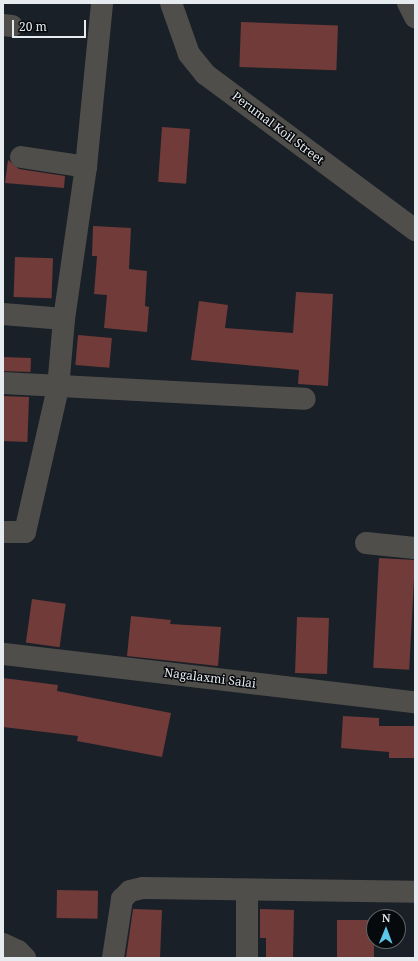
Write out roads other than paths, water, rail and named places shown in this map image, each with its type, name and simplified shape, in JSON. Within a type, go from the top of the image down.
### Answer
[{"type":"street","points":[[3,532],[25,532],[58,388],[64,319],[86,167],[102,3]]},
{"type":"street","name":"Perumal Koil Street","points":[[171,3],[188,54],[205,74],[415,230]]},
{"type":"street","points":[[408,3],[415,17]]},
{"type":"street","points":[[21,157],[86,167]]},
{"type":"street","points":[[3,314],[64,319]]},
{"type":"street","points":[[3,383],[58,388],[305,399]]},
{"type":"street","points":[[366,543],[415,548]]},
{"type":"street","name":"Nagalaxmi Salai","points":[[4,654],[415,702]]},
{"type":"street","points":[[113,958],[122,899],[130,891],[143,888],[415,892]]},
{"type":"street","points":[[247,890],[247,958]]},
{"type":"street","points":[[3,944],[18,951],[25,958]]}]
